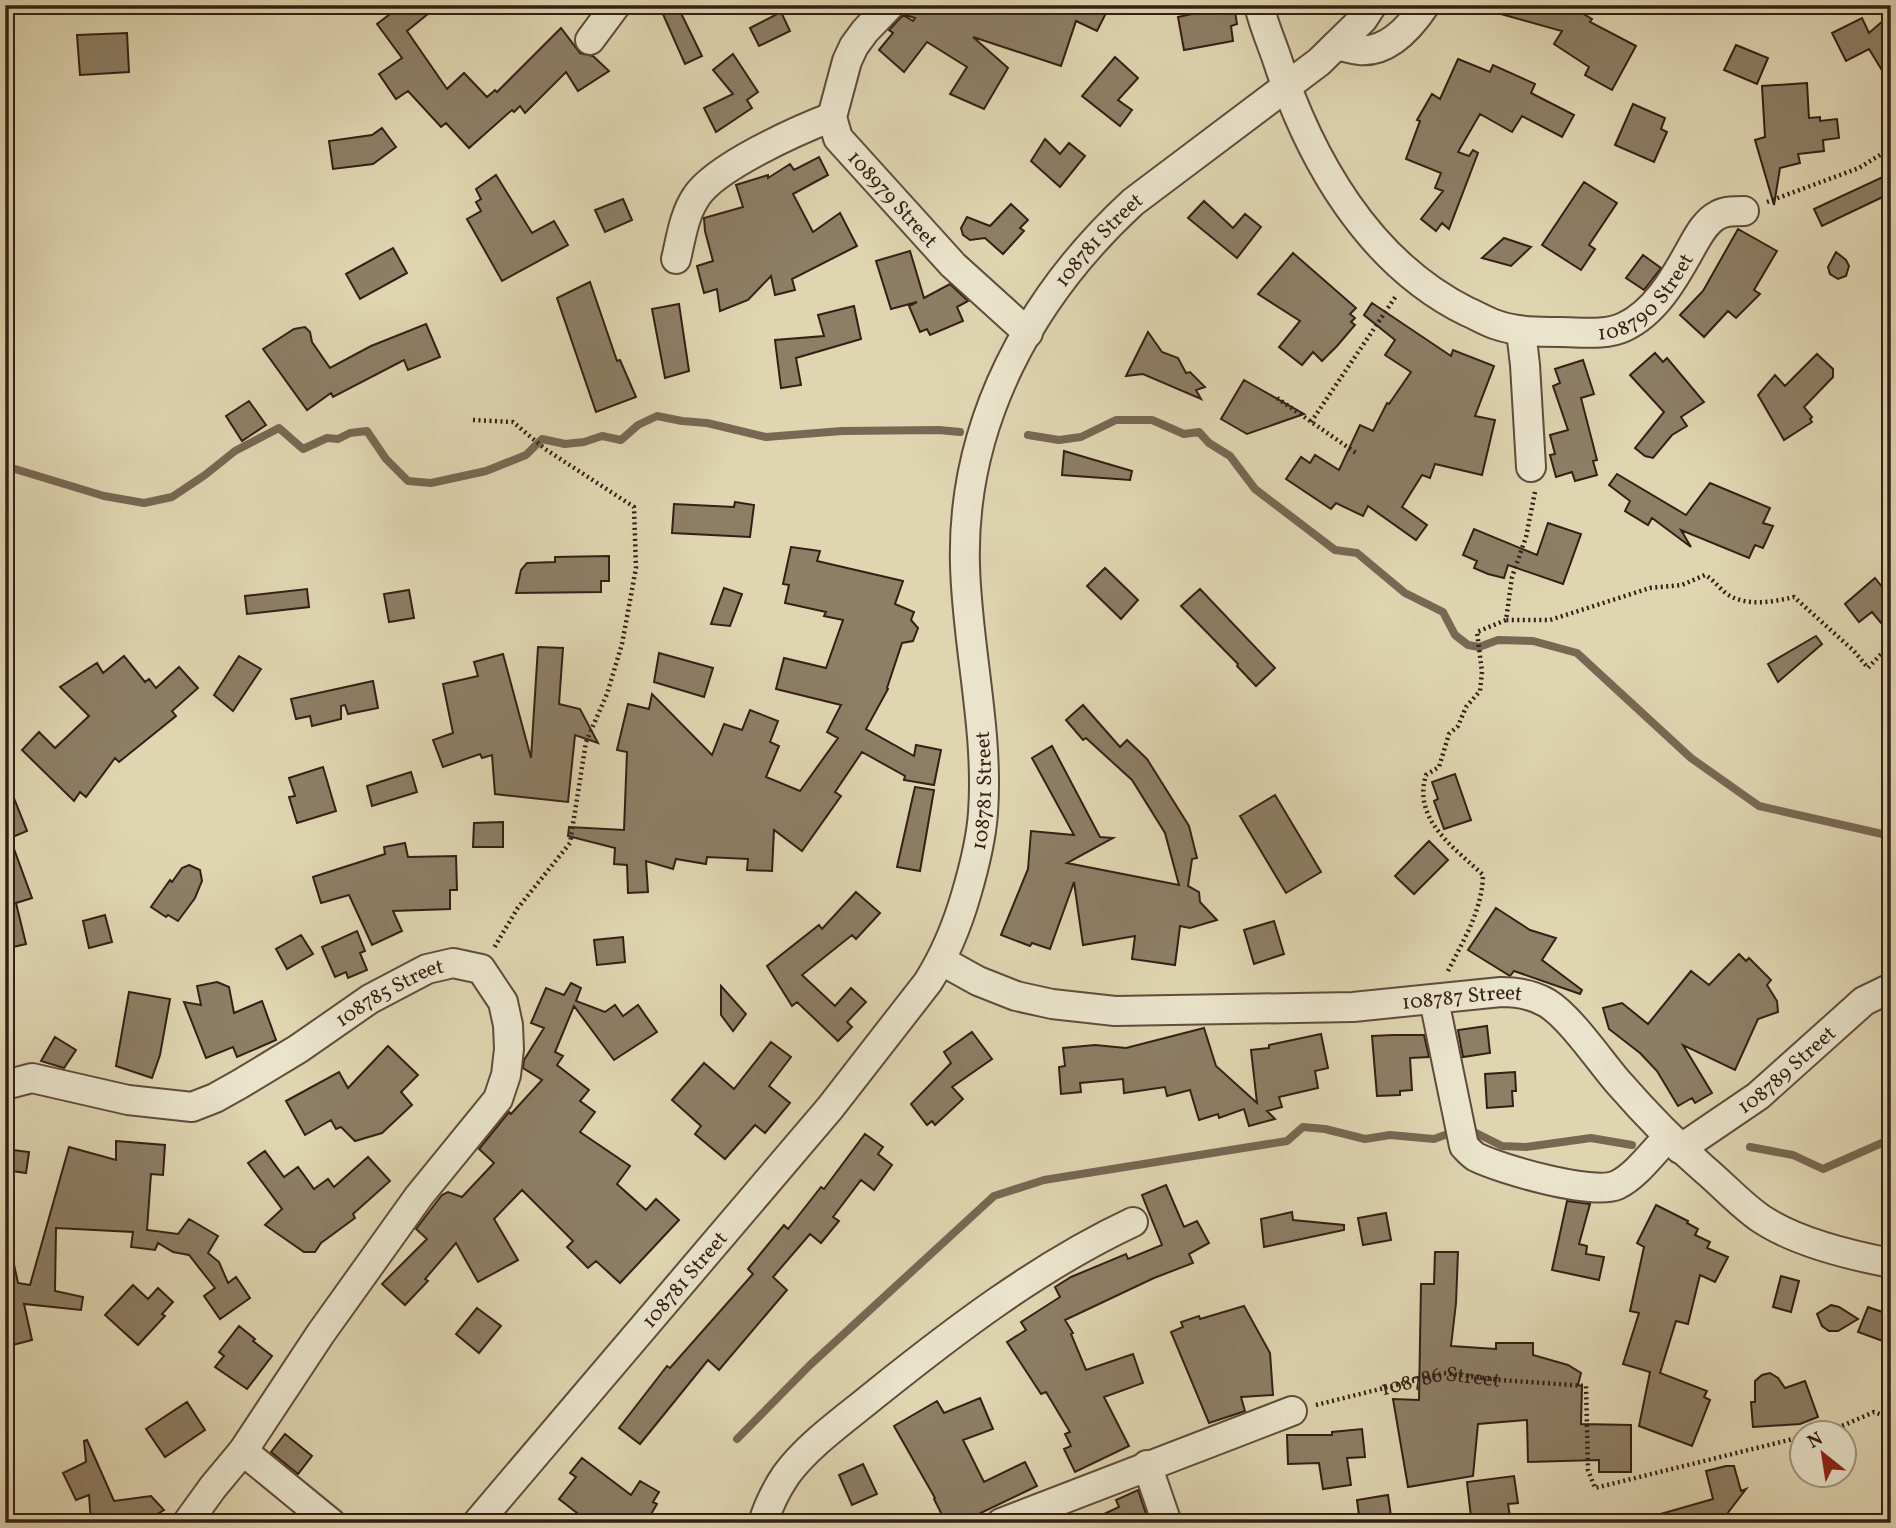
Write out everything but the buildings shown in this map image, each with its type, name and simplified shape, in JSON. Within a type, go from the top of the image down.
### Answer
[{"type":"street","points":[[590,40],[616,5]]},
{"type":"street","points":[[676,259],[690,208],[701,190],[722,173],[772,144],[832,117],[847,61],[854,46],[890,5]]},
{"type":"street","name":"108790 Street","points":[[1259,5],[1286,88],[1310,143],[1338,192],[1372,236],[1411,275],[1444,300],[1496,325],[1521,331],[1604,332],[1621,329],[1646,312],[1665,290],[1697,237],[1713,218],[1725,212],[1744,211]]},
{"type":"street","name":"108781 Street","points":[[478,1523],[830,1108],[942,961],[972,873],[980,843],[983,811],[984,772],[965,564],[971,488],[990,409],[1006,371],[1045,301],[1106,227],[1133,202],[1286,88],[1337,45],[1372,5]]},
{"type":"street","points":[[1337,45],[1361,50],[1382,46],[1410,27],[1425,5]]},
{"type":"street","name":"108979 Street","points":[[832,117],[838,138],[848,150],[953,264],[1028,333]]},
{"type":"street","points":[[1521,331],[1531,467]]},
{"type":"street","name":"108787 Street","points":[[942,961],[978,981],[1016,996],[1052,1004],[1115,1011],[1353,1007],[1517,992],[1534,996],[1549,1004],[1674,1143],[1759,1217],[1802,1239],[1891,1263]]},
{"type":"street","name":"108785 Street","points":[[5,1085],[32,1078],[128,1100],[191,1107],[240,1084],[298,1049],[370,999],[427,969],[453,963],[481,970],[503,1002],[509,1049],[506,1075],[498,1099],[404,1217],[321,1333],[243,1451],[187,1523]]},
{"type":"street","name":"108789 Street","points":[[1434,1000],[1464,1146],[1472,1155],[1499,1166],[1592,1189],[1605,1189],[1627,1178],[1674,1143],[1758,1096],[1864,1001],[1891,988]]},
{"type":"street","points":[[763,1523],[770,1502],[788,1474],[810,1450],[849,1416],[913,1364],[1061,1259],[1133,1222]]},
{"type":"street","points":[[1001,1523],[1292,1411]]},
{"type":"street","points":[[243,1451],[331,1523]]},
{"type":"street","points":[[1147,1465],[1167,1523]]},
{"type":"path","points":[[1744,211],[1859,168],[1891,148]]},
{"type":"path","points":[[1311,422],[1411,275]]},
{"type":"path","points":[[1277,398],[1356,453]]},
{"type":"path","points":[[474,420],[513,422],[545,449],[634,507],[636,568],[622,644],[607,694],[586,742],[570,844],[517,909],[481,970]]},
{"type":"path","points":[[1506,621],[1512,577],[1526,537],[1536,491],[1530,477],[1531,467]]},
{"type":"path","points":[[1434,1000],[1476,916],[1483,891],[1483,875],[1451,846],[1431,823],[1424,798],[1426,775],[1439,767],[1449,734],[1458,726],[1466,707],[1480,691],[1482,672],[1477,632],[1506,621],[1550,620],[1650,588],[1682,585],[1705,575],[1728,595],[1745,600],[1766,603],[1794,597],[1854,651],[1868,668],[1883,652],[1891,649]]},
{"type":"path","name":"108786 Street","points":[[1292,1411],[1444,1373],[1586,1387],[1588,1470],[1595,1488],[1787,1440]]},
{"type":"path","points":[[1856,1420],[1874,1412],[1891,1418]]},
{"type":"waterway","points":[[5,466],[104,496],[144,503],[172,497],[235,451],[279,428],[303,449],[327,438],[338,439],[350,433],[367,431],[386,459],[408,481],[431,483],[486,471],[526,455],[542,439],[565,444],[602,436],[621,440],[638,425],[657,416],[707,423],[766,437],[842,431],[960,432]]},
{"type":"waterway","points":[[1028,435],[1059,440],[1081,437],[1116,420],[1152,420],[1184,434],[1199,432],[1209,443],[1230,456],[1255,489],[1335,550],[1357,553],[1405,593],[1443,612],[1455,635],[1468,645],[1479,647],[1498,640],[1533,641],[1577,653],[1691,758],[1759,806],[1891,836]]},
{"type":"waterway","points":[[737,1439],[810,1365],[994,1196],[1044,1180],[1287,1141],[1303,1127],[1325,1129],[1365,1139],[1390,1135],[1434,1139],[1456,1131]]},
{"type":"waterway","points":[[1468,1129],[1502,1146],[1526,1147],[1591,1138],[1632,1145]]},
{"type":"waterway","points":[[1750,1147],[1793,1155],[1823,1169],[1891,1139]]}]
